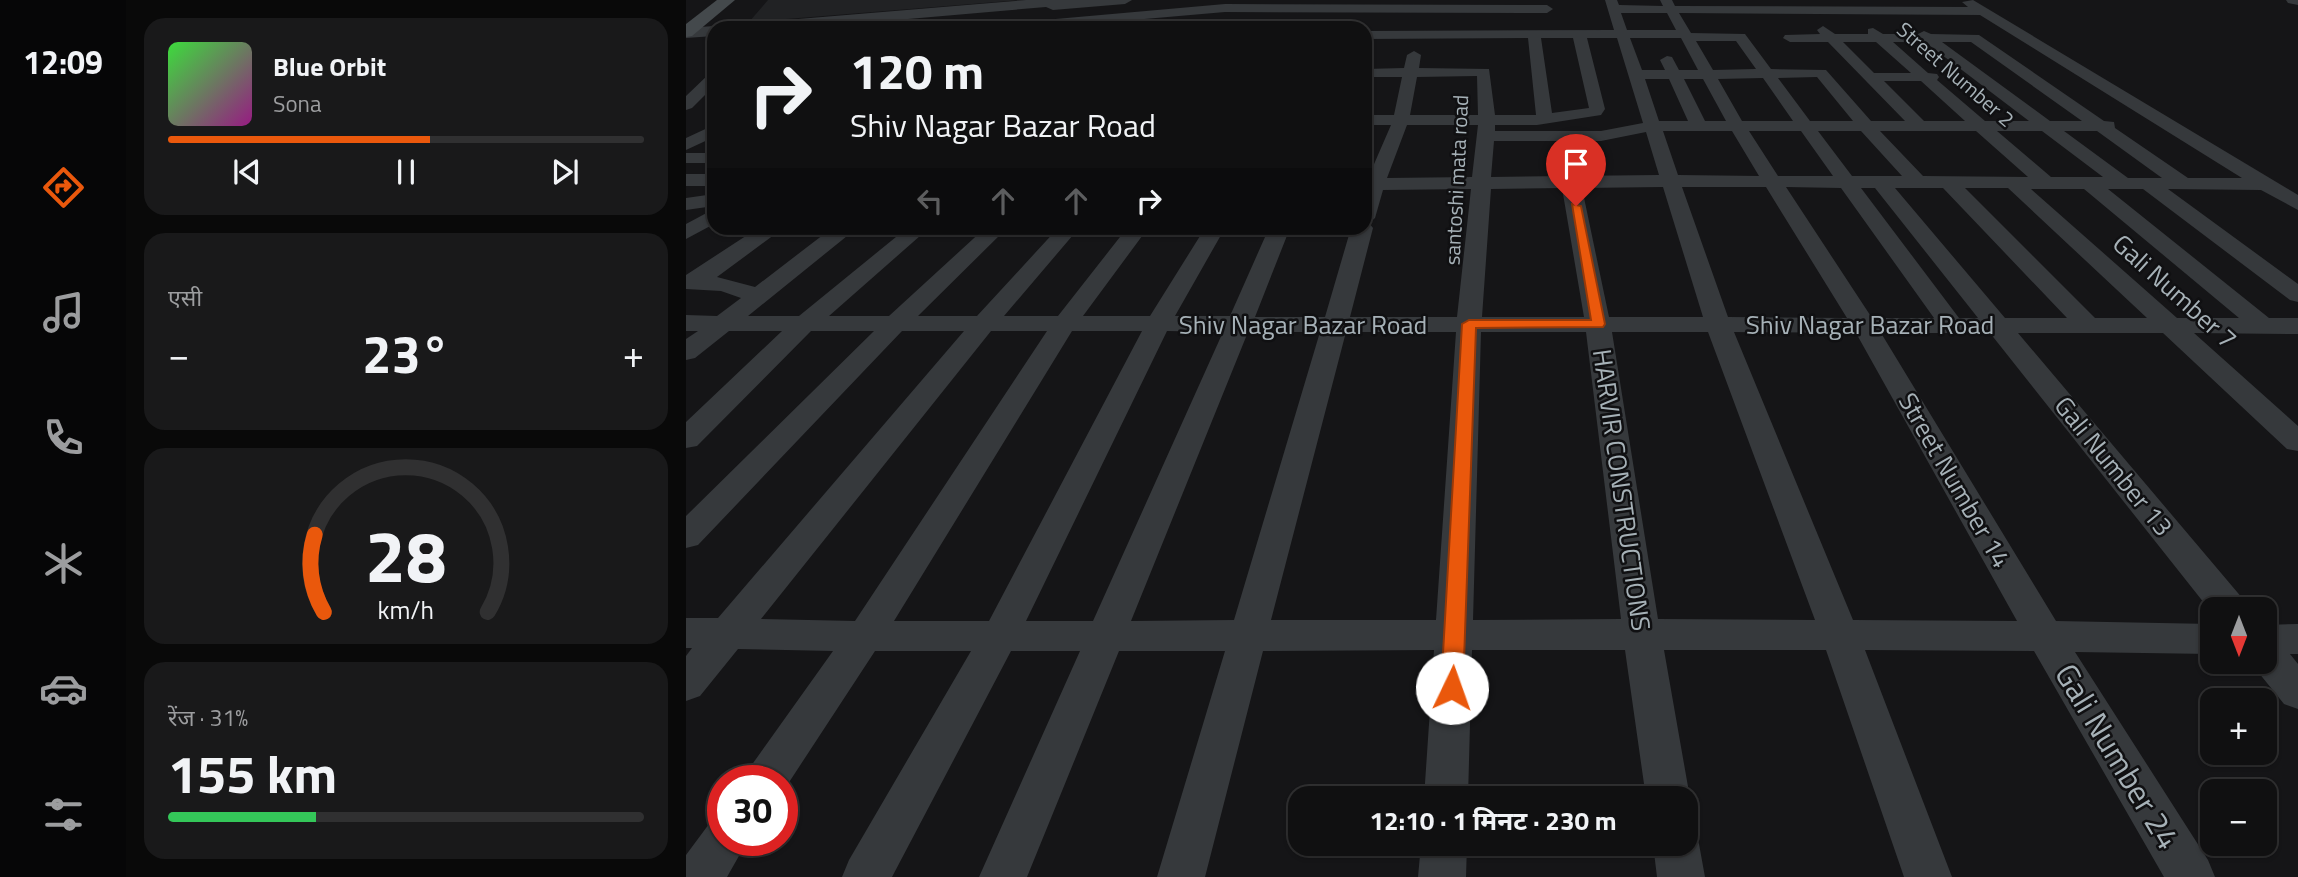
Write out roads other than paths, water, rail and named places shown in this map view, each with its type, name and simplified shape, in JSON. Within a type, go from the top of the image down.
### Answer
[{"type":"main road","points":[[686,13],[715,3]]},
{"type":"main road","points":[[715,3],[717,21]]},
{"type":"main road","points":[[686,34],[715,3]]},
{"type":"main road","points":[[686,44],[707,36]]},
{"type":"street","points":[[831,21],[1078,0]]},
{"type":"street","points":[[885,21],[1125,0]]},
{"type":"street","points":[[1240,7],[1287,13],[1330,7],[1505,0]]},
{"type":"street","name":"Street Number 2","points":[[1836,0],[2046,183]]},
{"type":"street","points":[[1880,0],[2045,127],[2123,183]]},
{"type":"street","points":[[1920,0],[2185,184]]},
{"type":"street","points":[[1074,21],[1240,7],[1424,8],[1548,4],[1548,26],[1551,34]]},
{"type":"street","points":[[1928,877],[1840,635],[1718,325],[1612,4],[1797,5],[1848,10],[1935,10],[1975,6],[2298,204]]},
{"type":"street","name":"Street Number 14","points":[[1669,4],[1737,126],[1864,325],[2045,636]]},
{"type":"street","points":[[1720,5],[1766,74],[1951,324]]},
{"type":"street","points":[[1797,5],[1920,126]]},
{"type":"street","points":[[1372,181],[1391,148],[1401,120],[1424,8]]},
{"type":"street","points":[[1180,21],[1193,10]]},
{"type":"street","points":[[985,21],[989,11]]},
{"type":"street","points":[[686,34],[707,33]]},
{"type":"street","points":[[1372,35],[1418,35],[1482,53],[1534,34],[2028,39]]},
{"type":"street","points":[[1534,34],[1545,119]]},
{"type":"street","points":[[1486,128],[1589,114],[1597,108],[1579,34]]},
{"type":"street","points":[[1654,34],[1699,126]]},
{"type":"street","points":[[1777,38],[1821,73],[1919,183]]},
{"type":"street","name":"santoshi mata road","points":[[1372,73],[1409,73],[1482,53],[1486,128],[1469,324],[1447,786]]},
{"type":"street","points":[[697,72],[707,74]]},
{"type":"street","points":[[1634,75],[1821,73],[1926,77],[2090,77]]},
{"type":"street","points":[[689,101],[707,82]]},
{"type":"street","points":[[689,101],[707,97]]},
{"type":"street","points":[[1372,120],[1601,136],[1652,126],[2172,127]]},
{"type":"street","points":[[686,145],[707,134]]},
{"type":"street","points":[[1372,148],[1391,148]]},
{"type":"street","points":[[686,158],[707,158]]},
{"type":"street","points":[[1372,184],[1671,181],[2266,184]]},
{"type":"street","name":"Gali Number 13","points":[[1880,182],[2220,597]]},
{"type":"street","name":"HARVIR CONSTRUCTIONS","points":[[1571,183],[1598,324],[1666,786]]},
{"type":"street","points":[[1949,183],[2088,325]]},
{"type":"street","name":"Gali Number 7","points":[[2013,183],[2298,442]]},
{"type":"street","points":[[2089,183],[2263,326]]},
{"type":"street","points":[[2148,184],[2298,295]]},
{"type":"street","points":[[686,204],[707,201]]},
{"type":"street","points":[[690,282],[760,235]]},
{"type":"street","points":[[686,352],[836,235]]},
{"type":"street","points":[[686,439],[805,323],[911,235]]},
{"type":"street","points":[[686,536],[896,323],[990,235]]},
{"type":"street","points":[[686,684],[984,323],[1063,235]]},
{"type":"street","points":[[776,765],[865,636],[1065,323],[1133,235]]},
{"type":"street","points":[[866,877],[1000,636],[1158,324],[1212,235]]},
{"type":"street","points":[[1003,877],[1277,235]]},
{"type":"street","points":[[1181,877],[1360,235]]},
{"type":"street","points":[[690,282],[724,284],[760,296]]},
{"type":"street","name":"Shiv Nagar Bazar Road","points":[[686,323],[2298,326]]},
{"type":"street","points":[[686,633],[865,636],[1840,635],[2200,639]]},
{"type":"street","name":"Gali Number 24","points":[[2045,636],[2191,877]]},
{"type":"street","points":[[2277,640],[2298,639]]},
{"type":"street","points":[[2277,667],[2298,692]]},
{"type":"street","points":[[699,877],[714,856]]},
{"type":"street","points":[[1442,877],[1443,856]]},
{"type":"street","points":[[1678,856],[1681,877]]}]
